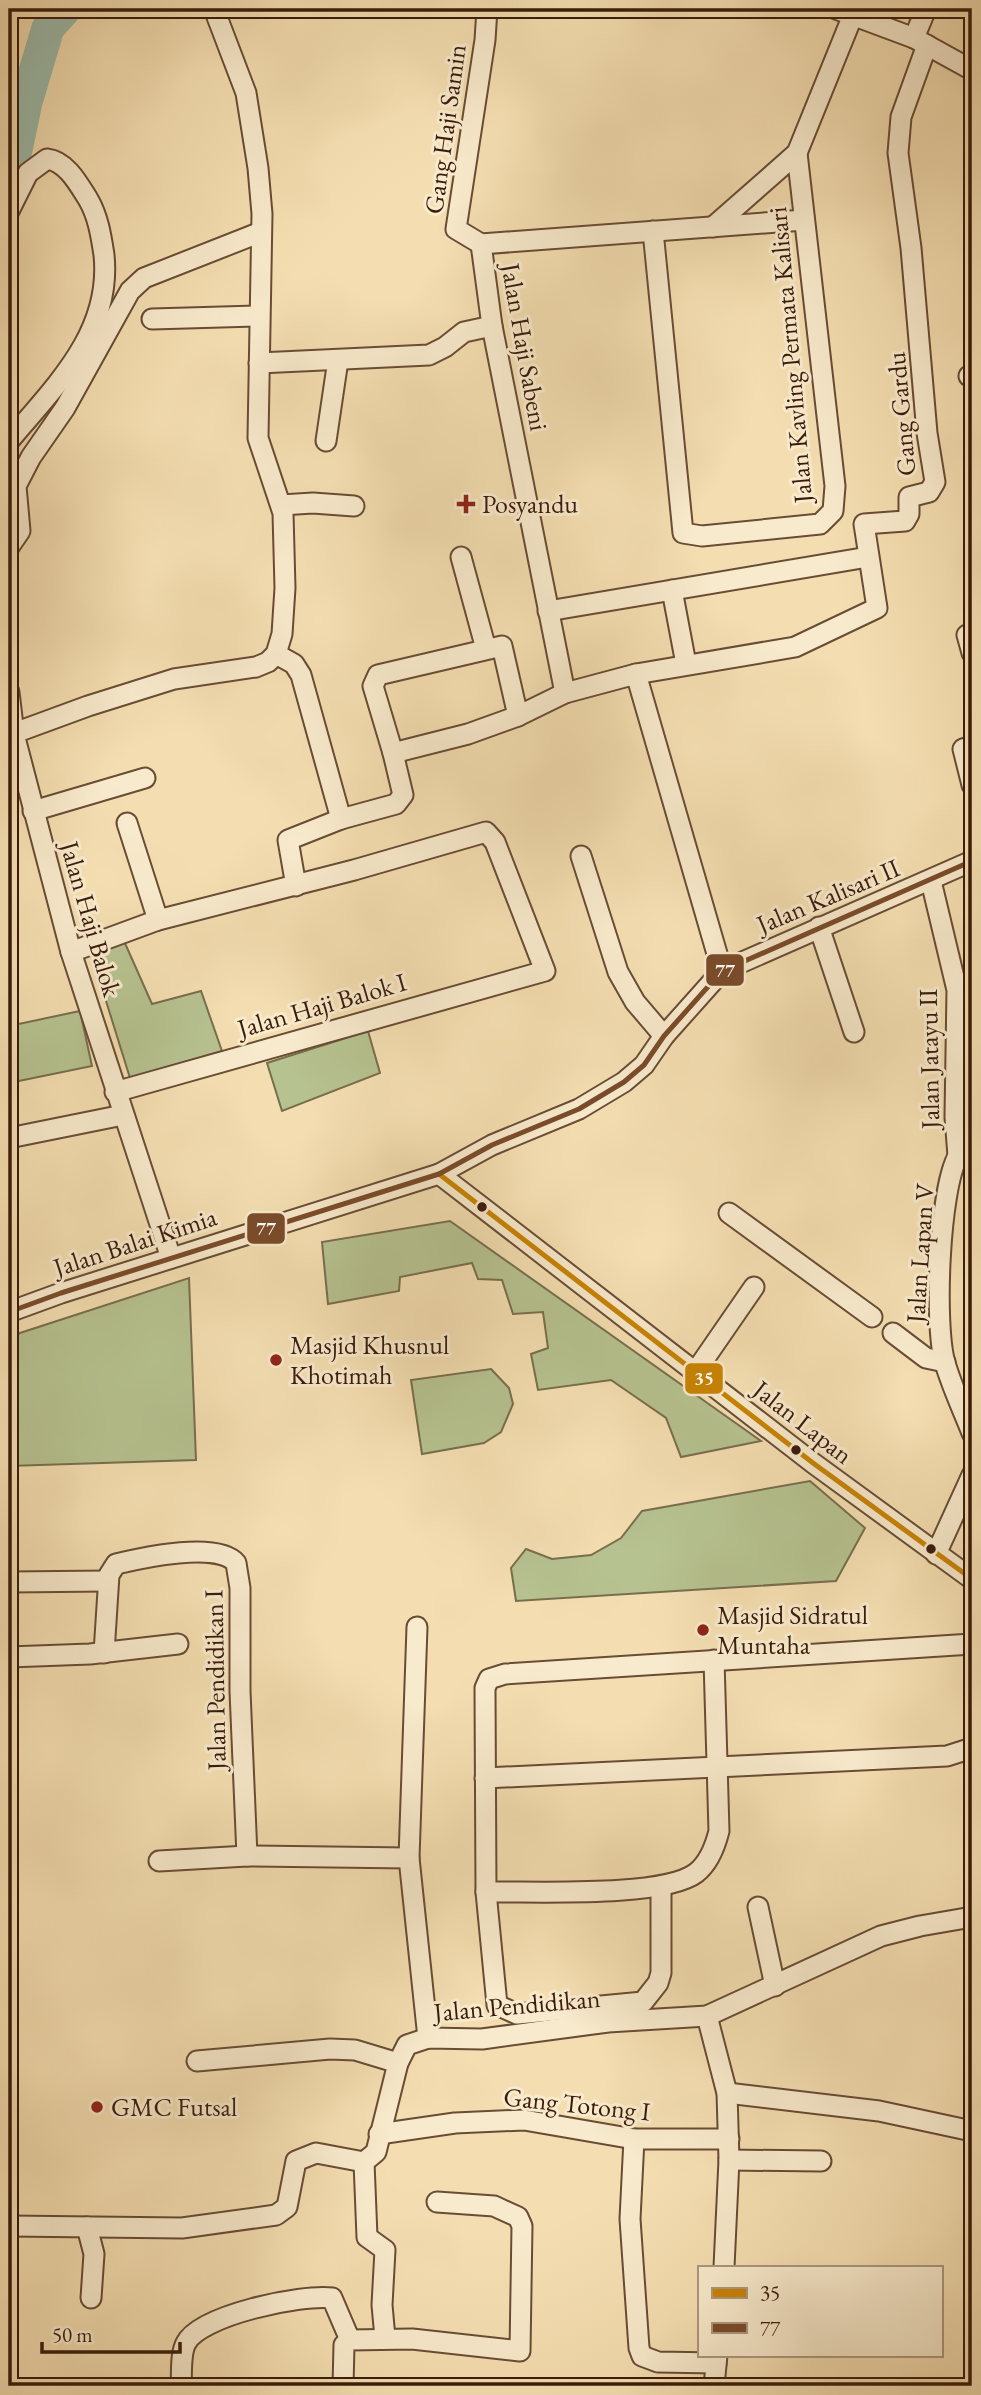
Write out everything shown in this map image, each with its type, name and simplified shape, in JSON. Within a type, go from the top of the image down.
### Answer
[{"type":"street","points":[[12,735],[88,706],[174,679],[256,667],[276,653],[282,634],[285,588],[281,505],[267,471],[258,438],[261,232],[258,168],[246,93],[214,9]]},
{"type":"street","name":"Gang Haji Samin","points":[[481,244],[456,229],[485,40],[487,9]]},
{"type":"street","points":[[921,41],[926,9]]},
{"type":"street","points":[[713,226],[797,153],[845,12],[921,41],[972,70]]},
{"type":"street","name":"Gang Gardu","points":[[686,664],[795,647],[873,612],[877,608],[864,524],[905,521],[909,514],[909,497],[929,492],[935,482],[927,433],[911,248],[898,153],[901,117],[921,41]]},
{"type":"street","name":"Jalan Kavling Permata Kalisari","points":[[653,231],[680,525],[683,533],[690,536],[715,535],[820,524],[829,519],[835,503],[797,153]]},
{"type":"street","points":[[9,211],[28,173],[47,159],[57,160],[76,180],[96,214],[106,279],[103,302],[82,351],[9,441]]},
{"type":"street","name":"Jalan Haji Sabeni","points":[[565,694],[492,326],[481,244],[803,220]]},
{"type":"street","points":[[9,547],[20,531],[16,486],[65,408],[130,290],[155,274],[261,232]]},
{"type":"street","points":[[152,319],[259,316]]},
{"type":"street","points":[[260,363],[429,355],[445,347],[464,332],[492,326]]},
{"type":"street","points":[[326,441],[338,360]]},
{"type":"street","points":[[281,505],[313,503],[354,506]]},
{"type":"street","points":[[461,557],[485,649]]},
{"type":"street","points":[[548,611],[868,557]]},
{"type":"street","points":[[393,753],[468,734],[519,716],[565,694],[636,674],[686,664],[672,590]]},
{"type":"street","points":[[71,952],[158,920],[296,886],[288,840],[341,819],[396,804],[403,795],[373,686],[375,677],[485,649],[503,648],[519,716]]},
{"type":"street","points":[[276,653],[294,664],[301,675],[341,819]]},
{"type":"street","points":[[636,674],[722,971]]},
{"type":"street","name":"Jalan Haji Balok","points":[[9,692],[12,735],[71,952],[172,1258]]},
{"type":"street","points":[[972,746],[962,749],[972,785]]},
{"type":"street","points":[[33,811],[145,778]]},
{"type":"street","points":[[127,823],[158,920]]},
{"type":"street","name":"Jalan Haji Balok I","points":[[115,1091],[545,971],[495,842],[486,832],[296,886]]},
{"type":"street","points":[[581,856],[618,972],[635,1002],[664,1036]]},
{"type":"street","name":"Jalan Kalisari II","points":[[439,1174],[492,1145],[604,1096],[644,1065],[664,1036],[722,971],[972,861]]},
{"type":"street","name":"Jalan Jatayu II","points":[[931,881],[957,990],[955,1117],[958,1156]]},
{"type":"street","points":[[818,927],[854,1032]]},
{"type":"street","points":[[9,1138],[123,1115]]},
{"type":"street","points":[[958,1156],[972,1141]]},
{"type":"street","name":"Jalan Lapan V","points":[[958,1156],[951,1174],[940,1260],[940,1331],[945,1363],[972,1433]]},
{"type":"street","name":"Jalan Balai Kimia","points":[[9,1312],[439,1174]]},
{"type":"street","name":"Jalan Lapan","points":[[439,1174],[813,1463],[972,1579]]},
{"type":"street","points":[[729,1213],[872,1317]]},
{"type":"street","points":[[696,1371],[754,1287]]},
{"type":"street","points":[[893,1333],[926,1358],[945,1363]]},
{"type":"street","points":[[936,1554],[972,1475]]},
{"type":"street","name":"Jalan Pendidikan I","points":[[108,1581],[116,1564],[151,1555],[225,1555],[236,1563],[240,1588],[240,1691],[247,1856]]},
{"type":"street","points":[[9,1582],[108,1581],[104,1653]]},
{"type":"street","points":[[417,1627],[409,1858],[428,2038]]},
{"type":"street","points":[[9,1657],[104,1653],[178,1644]]},
{"type":"street","points":[[661,1887],[661,1973],[659,1983],[643,2002],[517,2014],[497,2006],[494,1998],[486,1892],[485,1688],[493,1676],[972,1644]]},
{"type":"street","points":[[486,1892],[661,1887],[696,1873],[715,1850],[720,1809],[714,1660]]},
{"type":"street","points":[[485,1778],[947,1756],[972,1748]]},
{"type":"street","points":[[159,1861],[247,1856],[409,1858]]},
{"type":"street","points":[[758,1907],[775,1986]]},
{"type":"street","name":"Jalan Pendidikan","points":[[398,2063],[407,2045],[428,2038],[482,2039],[608,2022],[707,2016],[881,1936],[972,1917]]},
{"type":"street","points":[[707,2016],[727,2093],[729,2160],[724,2266]]},
{"type":"street","points":[[197,2061],[330,2049],[355,2050],[398,2063],[376,2152],[364,2162]]},
{"type":"street","points":[[727,2093],[879,2111],[972,2131]]},
{"type":"street","name":"Gang Totong I","points":[[379,2134],[455,2123],[524,2120],[634,2139],[729,2139]]},
{"type":"street","points":[[634,2139],[630,2219],[639,2348],[642,2356],[658,2362],[717,2359],[714,2386]]},
{"type":"street","points":[[9,2226],[182,2228],[276,2216],[287,2207],[296,2161],[316,2153],[364,2162]]},
{"type":"street","points":[[729,2160],[821,2161]]},
{"type":"street","points":[[364,2162],[367,2237],[385,2250],[387,2259],[382,2305],[385,2338]]},
{"type":"street","points":[[343,2386],[342,2352],[344,2344],[350,2340],[385,2338],[517,2352],[521,2349],[522,2226],[518,2217],[494,2206],[437,2202]]},
{"type":"street","points":[[87,2227],[94,2254],[91,2298]]},
{"type":"street","points":[[181,2386],[184,2345],[195,2330],[243,2312],[297,2300],[332,2298],[350,2340]]},
{"type":"green space","points":[[124,941],[152,1004],[201,991],[222,1051],[130,1078],[92,956]]},
{"type":"green space","points":[[80,1011],[92,1066],[9,1083],[9,1026]]},
{"type":"green space","points":[[368,1031],[380,1073],[282,1111],[267,1063]]},
{"type":"green space","points":[[450,1221],[761,1441],[681,1457],[666,1418],[611,1380],[538,1390],[531,1354],[548,1348],[543,1312],[513,1314],[502,1280],[478,1279],[472,1263],[400,1277],[399,1291],[328,1304],[322,1242]]},
{"type":"green space","points":[[189,1278],[196,1460],[9,1466],[9,1341],[20,1333]]},
{"type":"green space","points":[[491,1369],[509,1388],[513,1404],[501,1432],[484,1443],[422,1454],[411,1380]]},
{"type":"green space","points":[[810,1481],[865,1528],[836,1581],[516,1601],[511,1568],[526,1549],[552,1559],[591,1555],[621,1538],[642,1511]]},
{"type":"waterway","points":[[9,183],[26,102],[48,28],[65,9]]},
{"type":"transit line","name":"77","points":[[9,1312],[61,1293],[439,1174],[492,1145],[579,1109],[624,1082],[644,1065],[664,1036],[722,971],[972,861]]},
{"type":"transit line","name":"35","points":[[439,1174],[813,1463],[972,1579]]},
{"type":"place","name":"Posyandu","points":[[466,504]]},
{"type":"place","name":"Masjid Khusnul Khotimah","points":[[276,1360]]},
{"type":"place","name":"Masjid Sidratul Muntaha","points":[[703,1630]]},
{"type":"place","name":"GMC Futsal","points":[[97,2107]]}]
